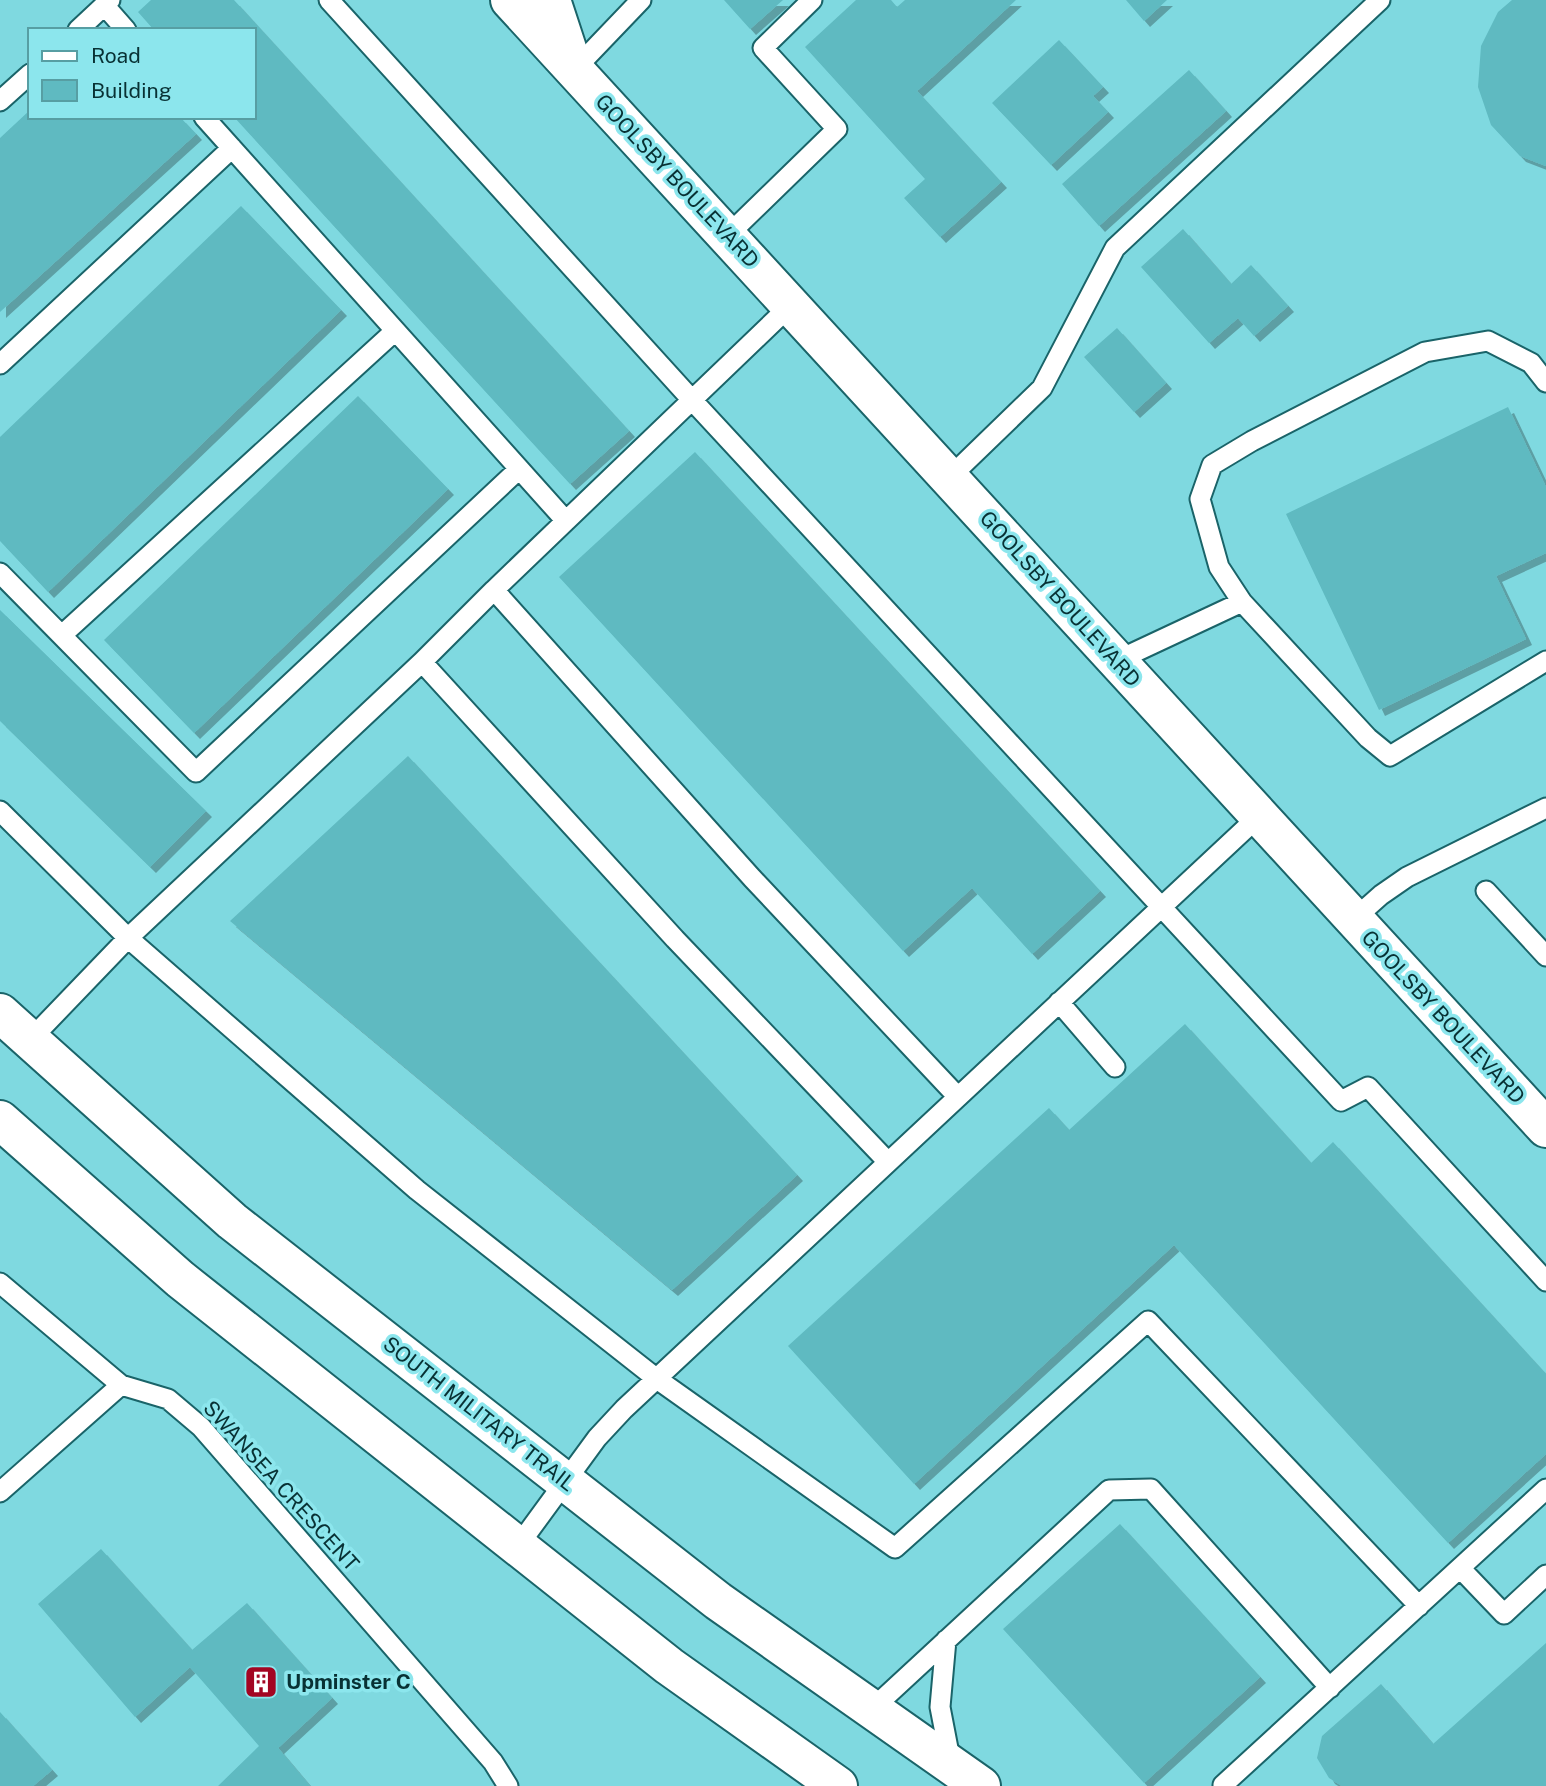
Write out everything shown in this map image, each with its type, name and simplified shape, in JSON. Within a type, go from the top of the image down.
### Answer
[{"type":"street","name":"GOOLSBY BOULEVARD","points":[[510,0],[1546,1128]]},
{"type":"street","name":"GOOLSBY BOULEVARD","points":[[551,0],[574,70]]},
{"type":"street","name":"SOUTH MILITARY TRAIL","points":[[0,1013],[232,1221],[718,1601],[966,1776]]},
{"type":"street","points":[[0,1120],[180,1279],[669,1666],[838,1786]]},
{"type":"lane","points":[[329,0],[692,400],[1341,1101],[1368,1087],[1546,1281]]},
{"type":"lane","points":[[574,70],[641,0]]},
{"type":"lane","points":[[728,235],[837,129],[764,48],[812,0]]},
{"type":"lane","points":[[950,477],[1042,388],[1115,248],[1380,0]]},
{"type":"lane","points":[[80,28],[107,3],[125,28]]},
{"type":"lane","points":[[0,102],[28,76]]},
{"type":"lane","points":[[206,119],[566,521]]},
{"type":"lane","points":[[0,364],[232,148]]},
{"type":"lane","points":[[30,1040],[128,938],[422,662],[792,304]]},
{"type":"lane","points":[[62,635],[395,331]]},
{"type":"lane","points":[[1546,382],[1531,363],[1488,341],[1425,352],[1212,465],[1200,499],[1219,567],[1242,602],[1368,738],[1390,756],[1546,661]]},
{"type":"lane","points":[[0,573],[196,772],[519,469]]},
{"type":"lane","points":[[494,590],[752,878],[958,1097]]},
{"type":"lane","points":[[1116,661],[1242,602]]},
{"type":"lane","points":[[422,662],[675,939],[888,1162]]},
{"type":"lane","points":[[1354,919],[1407,877],[1546,808]]},
{"type":"lane","points":[[0,811],[128,938],[417,1190],[657,1379],[895,1548],[1148,1321],[1419,1606]]},
{"type":"lane","points":[[518,1546],[597,1438],[624,1409],[1259,816]]},
{"type":"lane","points":[[1486,891],[1546,956]]},
{"type":"lane","points":[[1059,1002],[1115,1067]]},
{"type":"lane","name":"SWANSEA CRESCENT","points":[[0,1283],[121,1385],[168,1399],[201,1427],[493,1762],[508,1786]]},
{"type":"lane","points":[[0,1492],[121,1385]]},
{"type":"lane","points":[[871,1710],[1109,1490],[1151,1489],[1330,1688]]},
{"type":"lane","points":[[1224,1786],[1546,1489]]},
{"type":"lane","points":[[1460,1568],[1504,1614],[1546,1575]]},
{"type":"lane","points":[[946,1640],[940,1707],[966,1776]]},
{"type":"building","points":[[151,0],[234,0],[629,431],[570,484],[236,119],[256,119],[256,28],[152,28],[138,12]]},
{"type":"building","points":[[724,0],[783,0],[750,29]]},
{"type":"building","points":[[856,0],[891,0],[897,7],[905,0],[1016,0],[917,91],[1001,182],[940,237],[904,198],[925,179],[805,47]]},
{"type":"building","points":[[1126,0],[1167,0],[1144,21]]},
{"type":"building","points":[[1512,0],[1546,0],[1546,166],[1520,156],[1491,125],[1478,87],[1481,46],[1498,12]]},
{"type":"building","points":[[1059,40],[1103,87],[1093,96],[1108,112],[1051,165],[992,103]]},
{"type":"building","points":[[1189,70],[1226,111],[1099,226],[1062,184]]},
{"type":"building","points":[[28,112],[28,119],[182,119],[196,134],[0,312],[0,138]]},
{"type":"building","points":[[241,206],[341,310],[48,592],[0,541],[0,437]]},
{"type":"building","points":[[1183,229],[1231,284],[1251,265],[1288,306],[1254,336],[1238,318],[1209,343],[1141,267]]},
{"type":"building","points":[[1117,328],[1166,383],[1134,412],[1084,357]]},
{"type":"building","points":[[358,396],[448,489],[194,733],[104,640]]},
{"type":"building","points":[[1508,407],[1546,487],[1546,553],[1496,576],[1526,639],[1379,710],[1286,514]]},
{"type":"building","points":[[695,452],[1100,891],[1032,954],[972,888],[903,951],[559,577]]},
{"type":"building","points":[[0,610],[206,811],[150,867],[0,721]]},
{"type":"building","points":[[408,756],[797,1175],[672,1290],[230,921]]},
{"type":"building","points":[[1185,1024],[1311,1163],[1333,1142],[1546,1374],[1546,1454],[1448,1543],[1174,1245],[914,1484],[788,1346],[1049,1108],[1069,1130]]},
{"type":"building","points":[[1120,1524],[1260,1677],[1144,1783],[1003,1629]]},
{"type":"building","name":"Upminster C","points":[[101,1549],[192,1650],[247,1603],[332,1698],[278,1748],[310,1786],[218,1786],[259,1746],[190,1667],[135,1717],[38,1604]]},
{"type":"building","points":[[1546,1643],[1546,1786],[1342,1786],[1329,1778],[1317,1758],[1322,1736],[1381,1684],[1433,1744]]},
{"type":"building","points":[[0,1712],[52,1770],[33,1786],[0,1786]]},
{"type":"place","name":"Upminster C","points":[[261,1682]]}]
